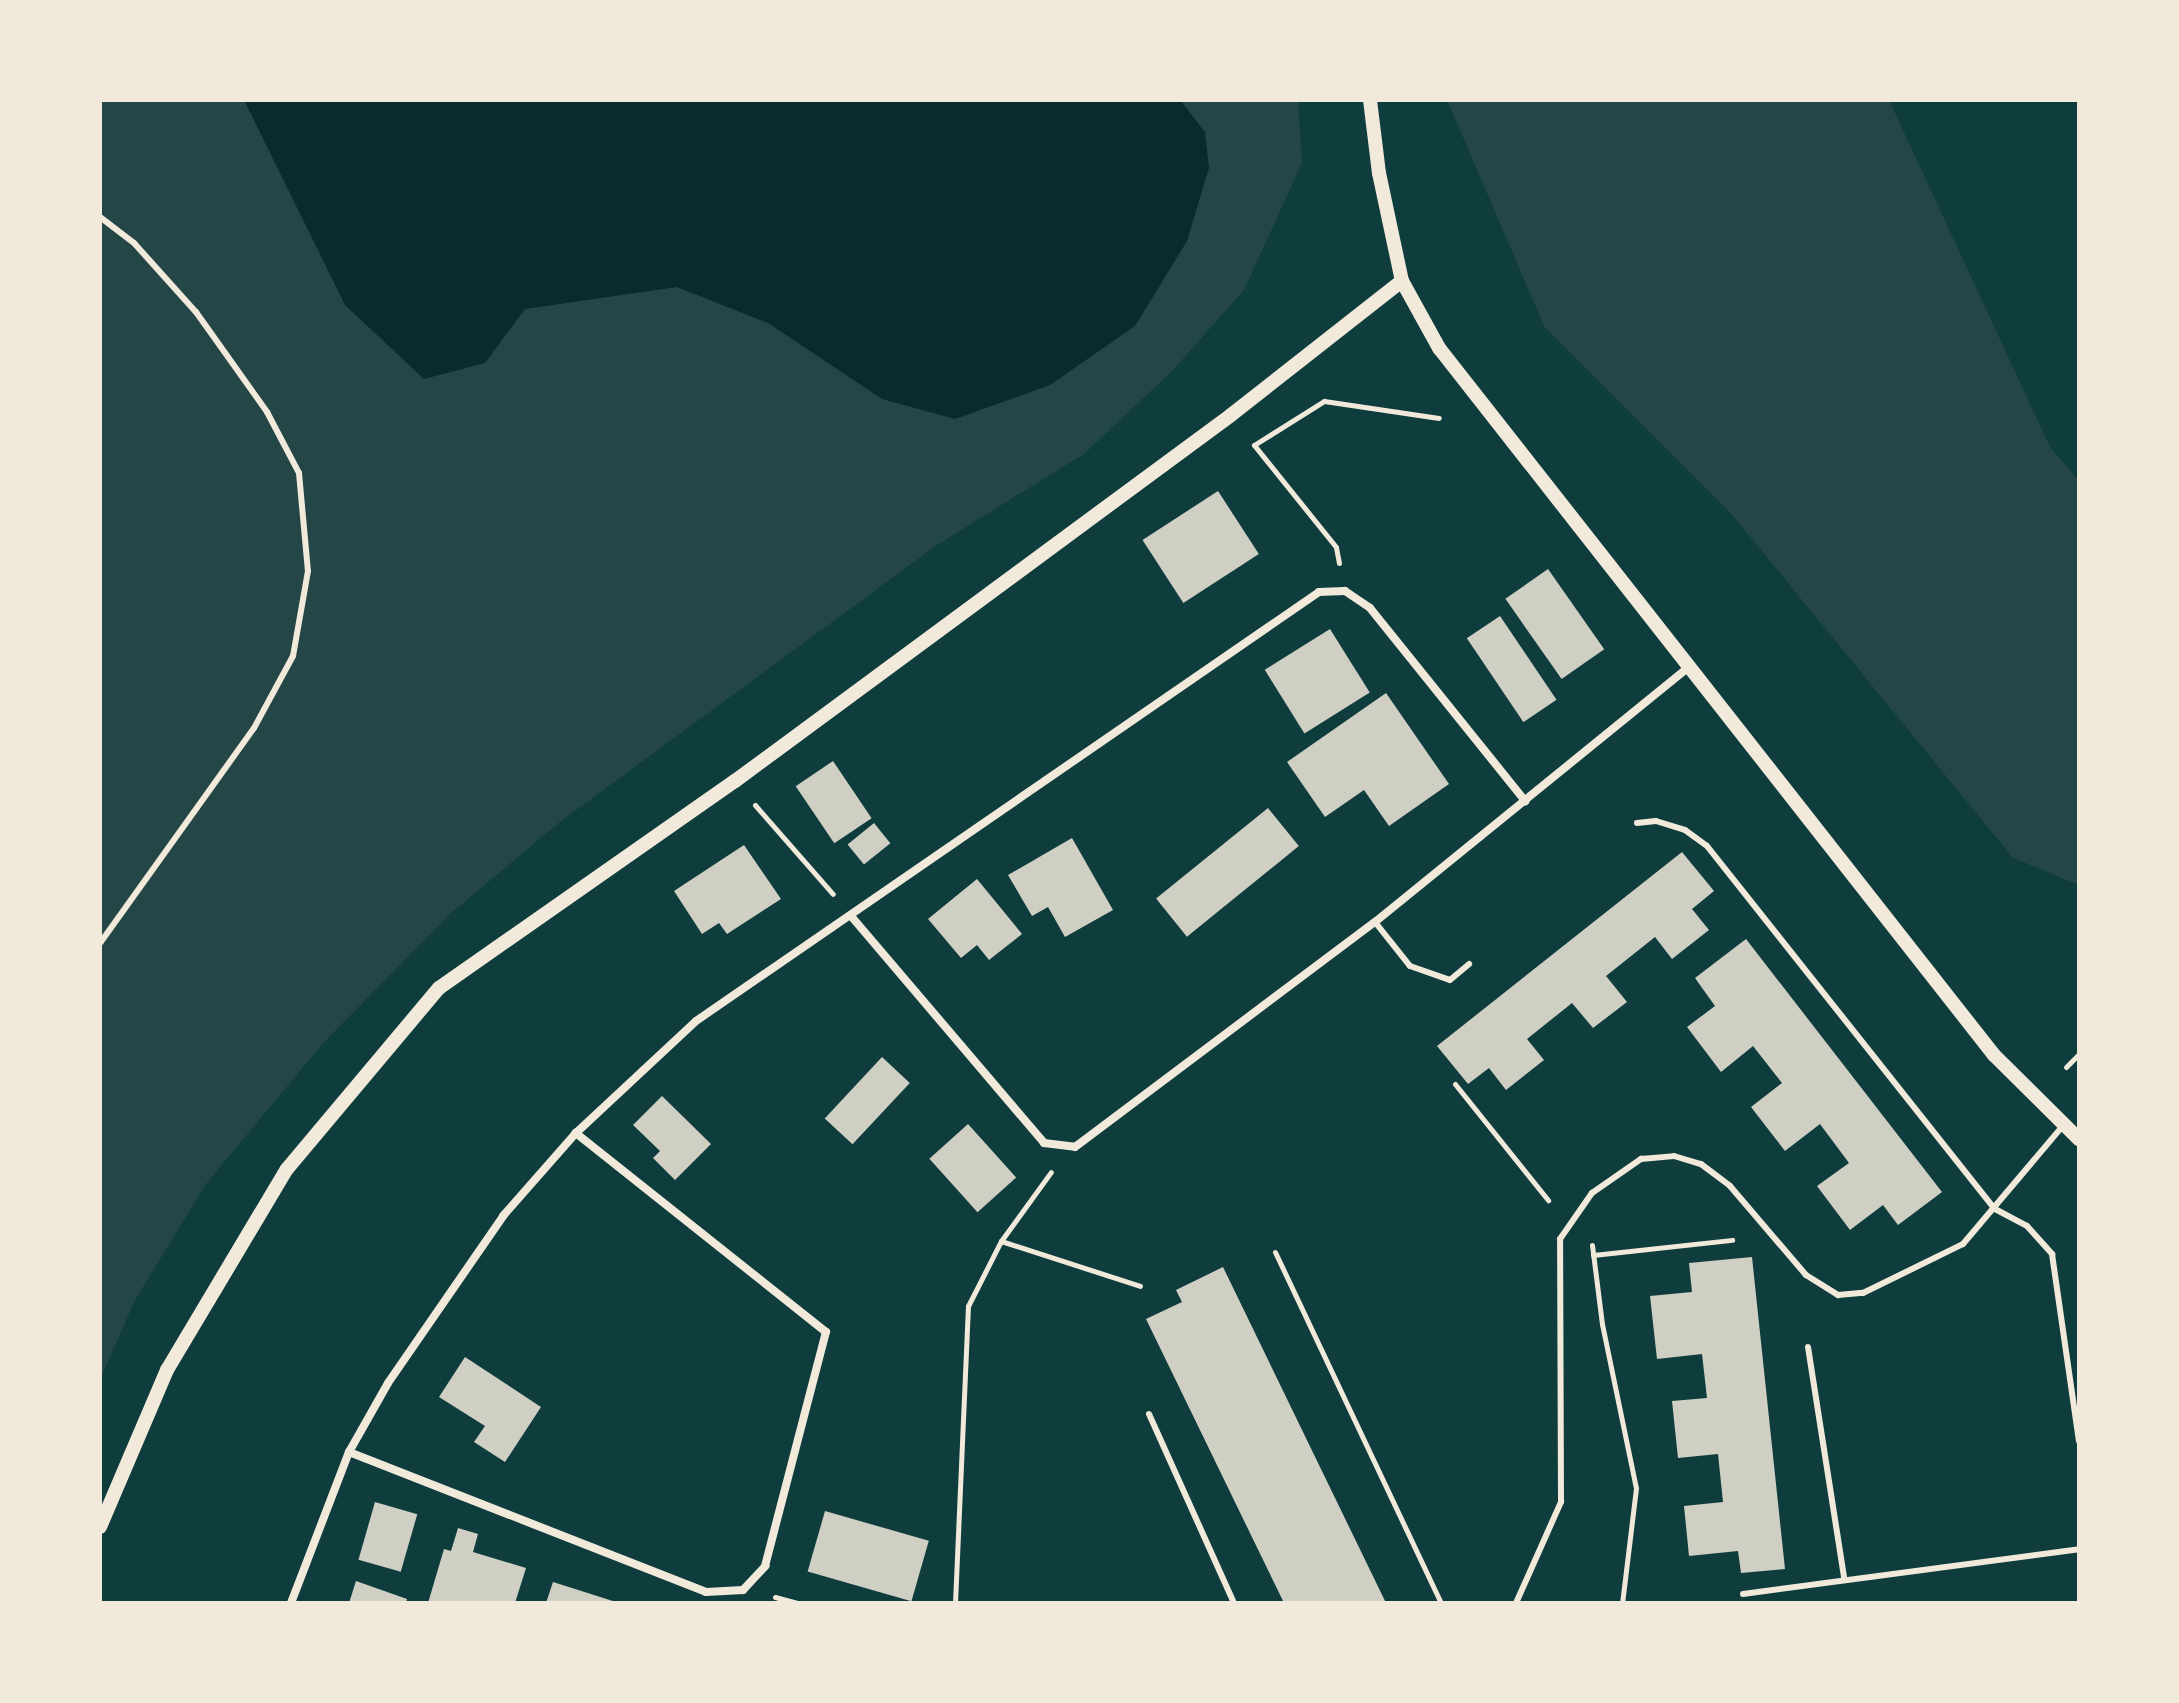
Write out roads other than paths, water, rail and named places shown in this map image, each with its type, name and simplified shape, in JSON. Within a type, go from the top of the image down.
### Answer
[{"type":"street","points":[[1370,100],[1379,173],[1402,281],[1439,348],[1994,1055],[2062,1127],[2079,1139]]},
{"type":"street","points":[[100,1527],[104,1500],[167,1370],[287,1169],[439,988],[735,781],[1231,415],[1402,281]]},
{"type":"street","points":[[291,1603],[349,1452],[388,1383],[503,1216],[576,1133],[696,1021],[1319,592],[1345,591],[1370,608],[1525,801]]},
{"type":"street","points":[[851,916],[1044,1143],[1059,1149],[1075,1147],[1375,922],[1689,667]]},
{"type":"street","points":[[349,1452],[706,1592],[743,1590],[765,1566],[826,1332],[576,1133]]},
{"type":"lane","points":[[100,217],[134,243],[196,312],[267,412],[299,473],[308,571],[293,656],[254,728],[100,943]]},
{"type":"lane","points":[[1637,823],[1656,821],[1685,830],[1707,846],[1995,1209],[2027,1226],[2052,1254],[2079,1441]]},
{"type":"lane","points":[[1375,922],[1410,966],[1450,980],[1469,964]]},
{"type":"lane","points":[[1516,1603],[1561,1502],[1560,1239],[1592,1193],[1641,1159],[1674,1156],[1701,1164],[1730,1186],[1806,1275],[1838,1295],[1863,1293],[1963,1244],[2062,1127]]},
{"type":"lane","points":[[1808,1347],[1844,1578]]},
{"type":"lane","points":[[1149,1414],[1234,1603]]},
{"type":"lane","points":[[1743,1594],[1844,1578],[2079,1549]]}]
